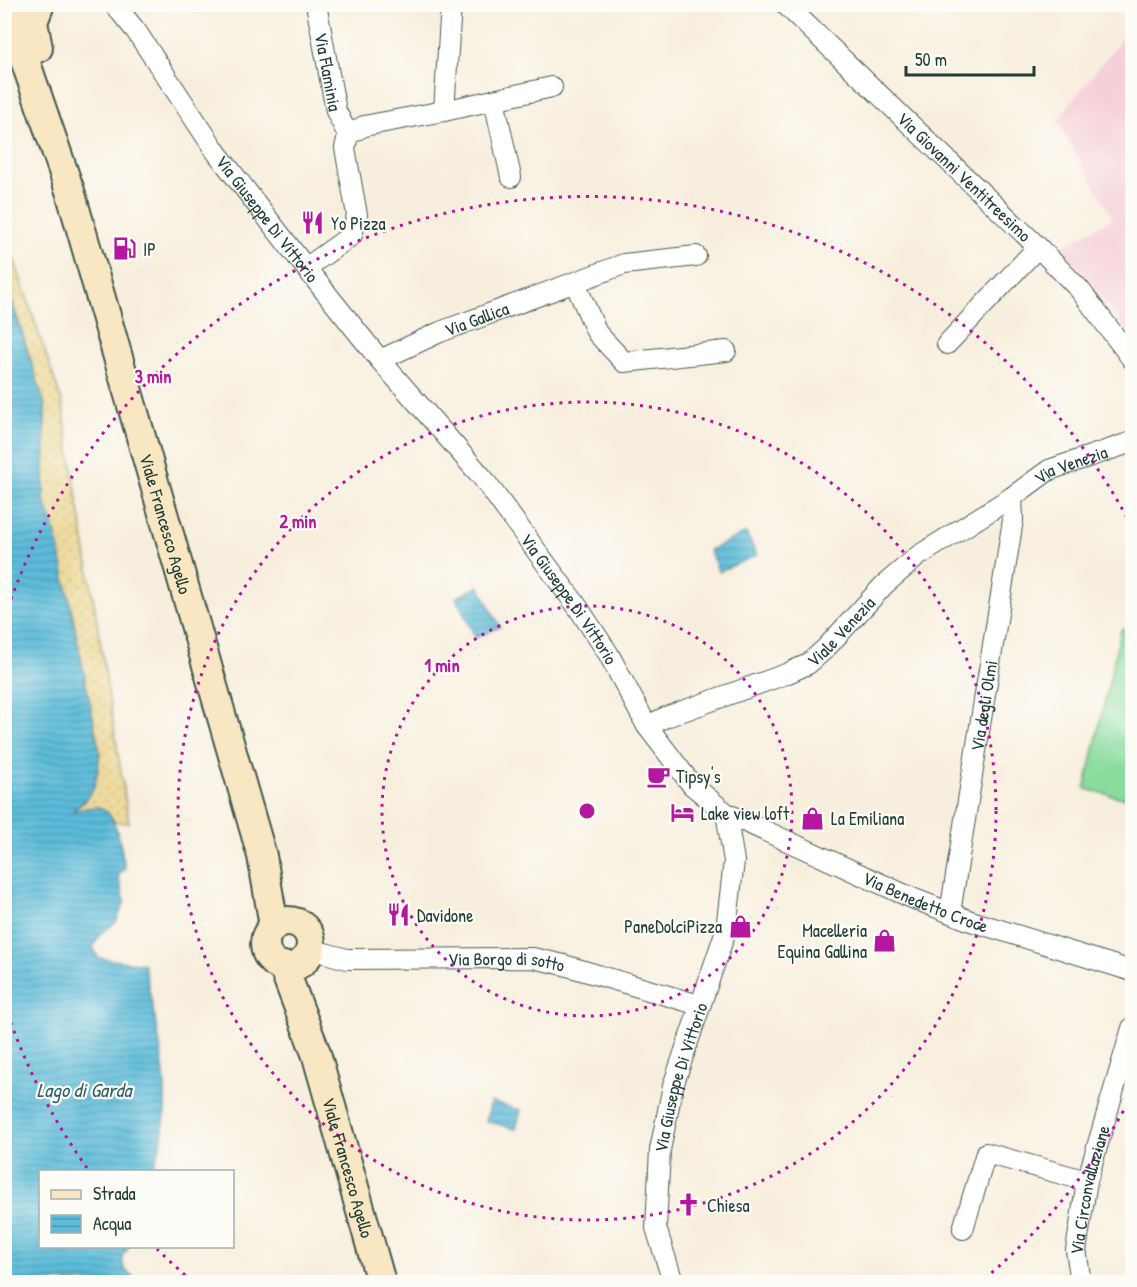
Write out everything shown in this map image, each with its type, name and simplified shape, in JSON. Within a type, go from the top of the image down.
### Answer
[{"type":"main road","name":"Viale Francesco Agello","points":[[16,4],[18,40],[70,191],[282,923]]},
{"type":"main road","name":"Viale Francesco Agello","points":[[40,4],[33,22],[70,191]]},
{"type":"main road","name":"Viale Francesco Agello","points":[[282,923],[266,938],[267,953],[276,964],[299,959]]},
{"type":"main road","name":"Viale Francesco Agello","points":[[282,923],[304,927],[309,934],[299,959],[316,1053],[381,1282]]},
{"type":"street","name":"Via Giuseppe Di Vittorio","points":[[114,4],[136,31],[217,153],[306,268],[380,360],[482,477],[564,588],[608,653],[647,726],[692,786],[726,813],[734,861],[726,930],[673,1086],[660,1150],[656,1228],[673,1282]]},
{"type":"street","name":"Via Flaminia","points":[[306,268],[352,235],[357,215],[345,148],[348,135],[336,111],[316,4]]},
{"type":"street","points":[[444,111],[451,4]]},
{"type":"street","name":"Via Giovanni Ventitreesimo","points":[[785,4],[1038,247],[1080,290],[1132,359]]},
{"type":"street","name":"Via Flaminia","points":[[348,135],[364,126],[552,87]]},
{"type":"street","points":[[495,100],[511,177]]},
{"type":"street","points":[[947,344],[1038,247]]},
{"type":"street","name":"Via Gallica","points":[[380,360],[440,332],[624,264],[696,256]]},
{"type":"street","points":[[575,283],[597,333],[624,362],[726,351]]},
{"type":"street","name":"Via Venezia","points":[[1012,497],[1049,471],[1132,442]]},
{"type":"street","name":"Viale Venezia","points":[[647,726],[808,664],[825,649],[884,585],[918,556],[1012,497]]},
{"type":"street","name":"Via degli Olmi","points":[[950,913],[1013,520],[1012,497]]},
{"type":"street","name":"Via Benedetto Croce","points":[[726,813],[950,913],[1132,971]]},
{"type":"street","name":"Via Borgo di sotto","points":[[299,959],[533,958],[699,1005]]},
{"type":"street","name":"Via Circonvallazione","points":[[1081,1282],[1076,1250],[1087,1180],[1132,1028]]},
{"type":"street","points":[[963,1230],[986,1153],[1087,1180]]},
{"type":"shaded area","points":[[1131,27],[1132,337],[1061,247],[1113,218],[1057,120]]},
{"type":"green space","points":[[1121,629],[1132,631],[1132,800],[1085,789]]},
{"type":"sand","points":[[4,230],[62,402],[129,823],[115,822],[106,811],[72,811],[85,802],[57,538],[44,499],[45,405],[5,278]]},
{"type":"water","name":"Lago di Garda","points":[[4,278],[45,405],[44,499],[57,538],[100,753],[94,786],[87,798],[73,811],[96,807],[103,809],[109,815],[117,832],[125,868],[118,876],[125,901],[116,922],[100,934],[93,947],[98,958],[144,964],[159,1042],[165,1095],[160,1146],[151,1170],[39,1170],[39,1248],[128,1248],[122,1256],[124,1269],[133,1276],[133,1282],[5,1282]]},
{"type":"water","points":[[746,533],[757,555],[719,572],[709,550]]},
{"type":"water","points":[[479,586],[500,627],[476,638],[456,598]]},
{"type":"water","points":[[491,1102],[521,1110],[516,1129],[486,1121]]},
{"type":"place","name":"Yo Pizza","points":[[313,223]]},
{"type":"place","name":"IP","points":[[125,249]]},
{"type":"place","name":"Tipsy's","points":[[658,776]]},
{"type":"place","name":"Lake view loft","points":[[683,813]]},
{"type":"place","name":"La Emiliana","points":[[813,818]]},
{"type":"place","name":"Davidone","points":[[399,915]]},
{"type":"place","name":"PaneDolciPizza","points":[[740,926]]},
{"type":"place","name":"Macelleria Equina Gallina","points":[[885,940]]},
{"type":"place","name":"Chiesa","points":[[689,1205]]}]
